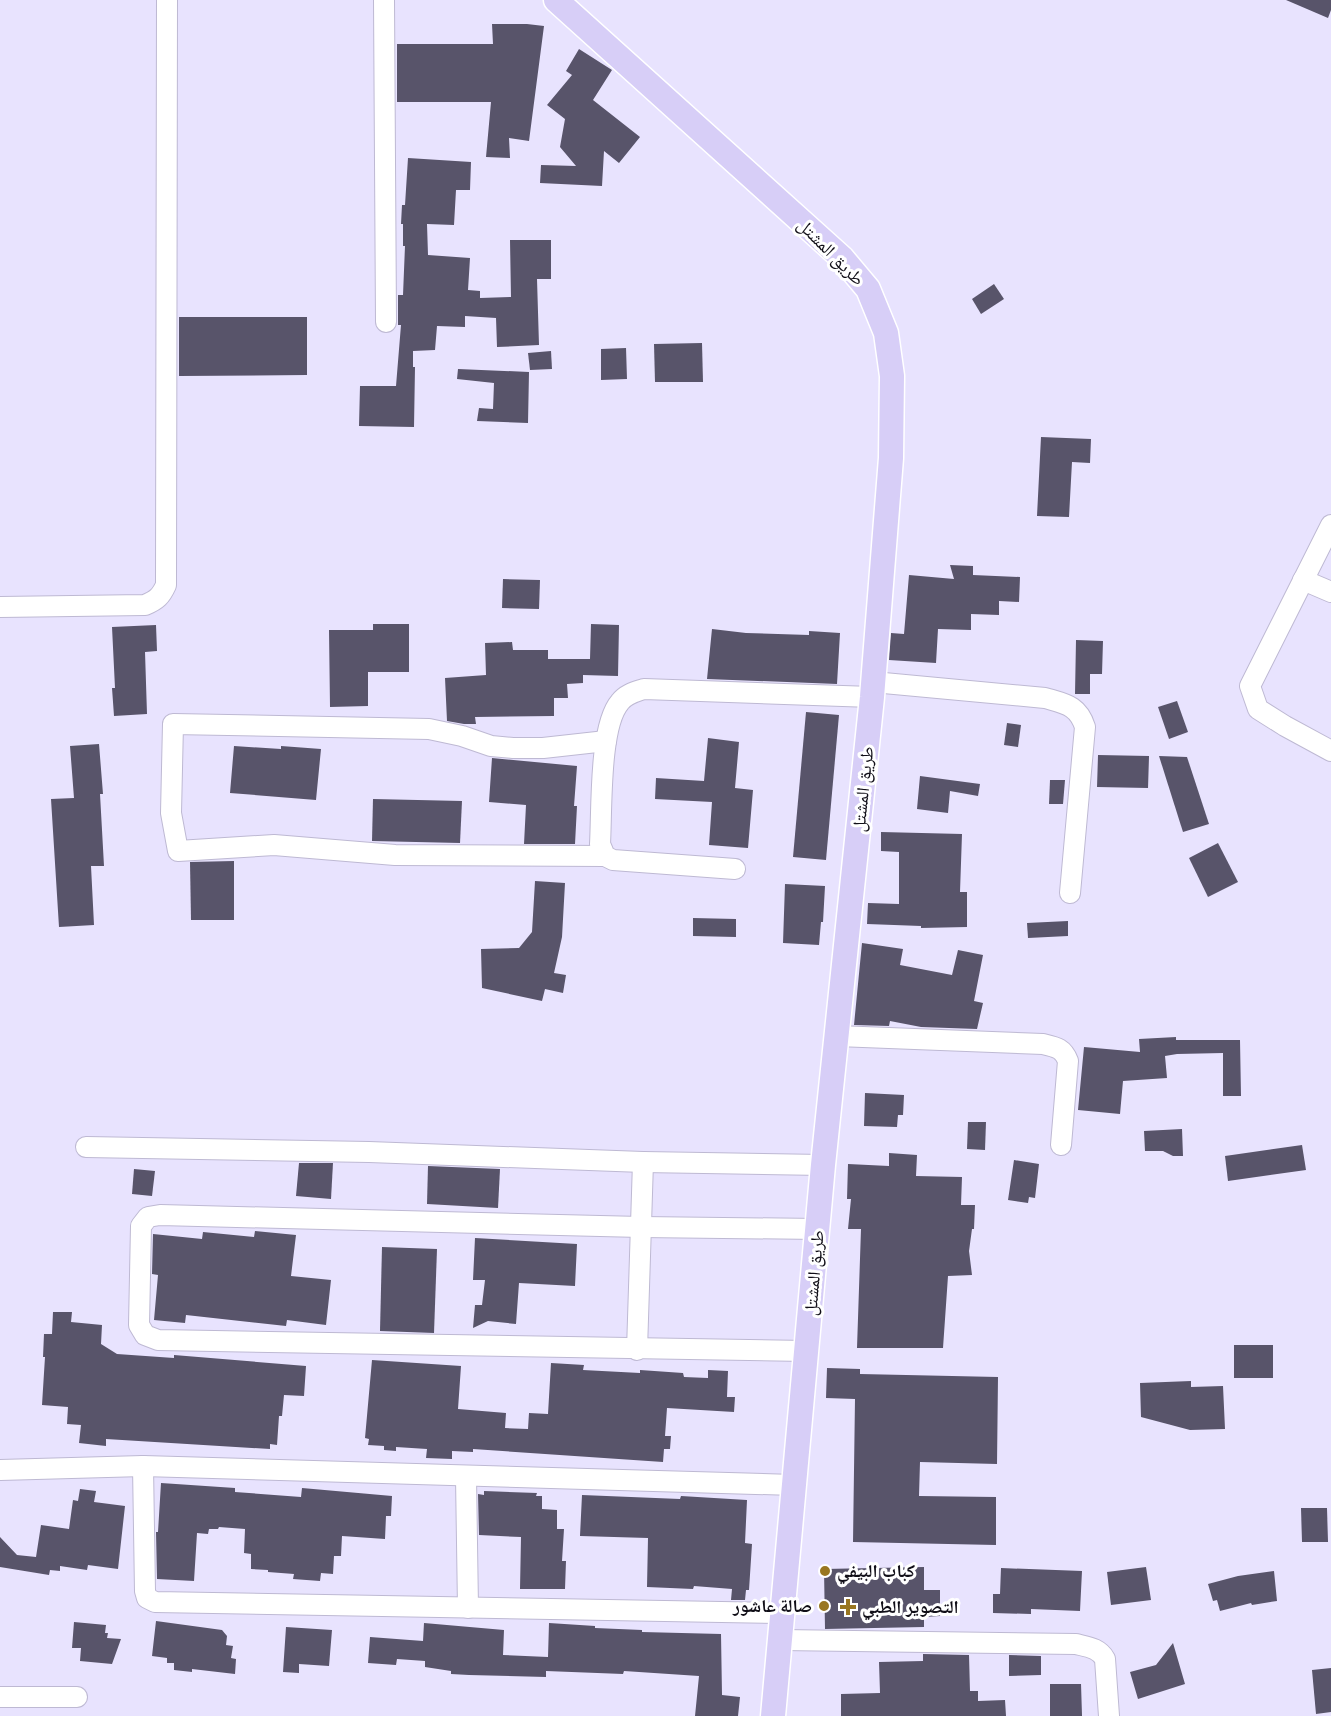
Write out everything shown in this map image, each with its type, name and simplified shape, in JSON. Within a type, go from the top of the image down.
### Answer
[{"type":"main road","name":"طريق المشتل","points":[[556,0],[842,258],[868,289],[886,333],[892,376],[891,458],[873,690],[824,1165],[773,1716]]},
{"type":"street","points":[[0,606],[145,605],[156,601],[162,595],[166,585],[167,0]]},
{"type":"street","points":[[384,0],[386,322]]},
{"type":"street","points":[[1331,525],[1250,686],[1258,709],[1331,751]]},
{"type":"street","points":[[1304,580],[1331,592]]},
{"type":"street","points":[[605,856],[600,844],[606,741],[612,712],[621,700],[631,693],[644,689],[873,690],[1045,698],[1072,706],[1082,716],[1085,727],[1070,893]]},
{"type":"street","points":[[606,741],[543,748],[513,748],[491,746],[462,736],[429,729],[173,724],[171,813],[178,851],[274,845],[395,855],[605,856],[614,860],[735,869]]},
{"type":"street","points":[[837,1036],[1043,1044],[1059,1048],[1065,1053],[1068,1061],[1061,1145]]},
{"type":"street","points":[[86,1147],[369,1152],[643,1162],[824,1165]]},
{"type":"street","points":[[637,1350],[643,1162]]},
{"type":"street","points":[[806,1352],[158,1340],[145,1335],[139,1325],[141,1226],[148,1217],[160,1215],[818,1229]]},
{"type":"street","points":[[0,1470],[143,1466],[794,1485]]},
{"type":"street","points":[[143,1466],[145,1591],[147,1598],[155,1602],[783,1613]]},
{"type":"street","points":[[466,1477],[468,1608]]},
{"type":"street","points":[[781,1640],[1076,1644],[1093,1648],[1105,1659],[1109,1716]]},
{"type":"street","points":[[0,1696],[76,1697]]},
{"type":"building","points":[[1286,0],[1331,0],[1331,10],[1328,18]]},
{"type":"building","points":[[492,24],[544,26],[529,141],[509,138],[510,158],[486,157],[491,102],[397,102],[397,44],[493,44]]},
{"type":"building","points":[[579,49],[612,70],[593,100],[640,137],[619,163],[604,151],[602,186],[540,183],[541,165],[576,166],[560,147],[565,119],[547,105],[572,75],[566,71]]},
{"type":"building","points":[[408,158],[471,162],[470,190],[456,190],[454,225],[427,224],[428,255],[470,258],[468,290],[480,291],[480,298],[511,297],[510,240],[551,240],[551,279],[537,279],[539,345],[497,347],[496,318],[465,316],[465,327],[437,326],[435,350],[413,351],[414,427],[359,426],[360,386],[396,386],[401,325],[398,325],[398,295],[403,295],[405,246],[403,246],[403,224],[401,224],[402,205],[405,205]]},
{"type":"building","points":[[994,284],[1004,299],[981,314],[972,299]]},
{"type":"building","points":[[179,317],[307,317],[307,375],[179,376]]},
{"type":"building","points":[[702,343],[703,382],[655,382],[654,344]]},
{"type":"building","points":[[626,348],[627,379],[601,380],[601,349]]},
{"type":"building","points":[[551,351],[552,369],[530,370],[528,353]]},
{"type":"building","points":[[458,369],[529,372],[528,423],[477,421],[479,408],[493,409],[494,383],[457,379]]},
{"type":"building","points":[[1041,437],[1091,439],[1090,463],[1072,462],[1069,517],[1037,516]]},
{"type":"building","points":[[950,565],[973,566],[973,575],[1020,577],[1019,602],[999,601],[999,615],[971,614],[971,630],[938,629],[936,663],[889,660],[891,633],[904,634],[909,575],[954,579]]},
{"type":"building","points":[[503,579],[540,580],[539,609],[502,608]]},
{"type":"building","points":[[373,624],[409,624],[409,672],[368,672],[368,706],[330,707],[329,630],[373,630]]},
{"type":"building","points":[[591,624],[619,625],[618,676],[583,675],[583,683],[567,684],[568,698],[554,698],[554,716],[475,717],[476,724],[447,721],[445,678],[486,675],[485,643],[512,642],[513,650],[548,650],[548,659],[590,659]]},
{"type":"building","points":[[156,625],[157,651],[145,652],[147,714],[114,716],[112,627]]},
{"type":"building","points":[[712,629],[746,633],[809,635],[809,631],[840,633],[837,684],[707,679]]},
{"type":"building","points":[[1076,640],[1103,641],[1102,674],[1090,674],[1090,694],[1075,694]]},
{"type":"building","points":[[1177,701],[1188,732],[1169,739],[1158,707]]},
{"type":"building","points":[[806,712],[839,715],[826,860],[793,857]]},
{"type":"building","points":[[1007,723],[1021,725],[1018,747],[1004,745]]},
{"type":"building","points":[[708,738],[739,742],[735,788],[753,790],[748,848],[709,845],[712,802],[655,799],[656,778],[704,781]]},
{"type":"building","points":[[99,744],[103,794],[100,794],[104,866],[91,866],[94,925],[59,927],[51,799],[74,798],[70,746]]},
{"type":"building","points":[[234,746],[321,749],[316,800],[230,793]]},
{"type":"building","points":[[1098,755],[1149,756],[1148,788],[1097,787]]},
{"type":"building","points":[[1159,756],[1187,757],[1209,824],[1183,832]]},
{"type":"building","points":[[492,758],[577,766],[574,806],[577,806],[575,844],[524,844],[526,805],[489,802]]},
{"type":"building","points":[[920,776],[980,784],[978,796],[950,791],[948,813],[917,809]]},
{"type":"building","points":[[1050,780],[1065,780],[1063,804],[1049,804]]},
{"type":"building","points":[[373,799],[462,801],[460,843],[372,841]]},
{"type":"building","points":[[881,832],[962,834],[960,892],[967,892],[967,927],[921,928],[921,926],[867,924],[868,903],[899,904],[899,852],[881,851]]},
{"type":"building","points":[[1218,843],[1238,882],[1208,897],[1189,858]]},
{"type":"building","points":[[234,861],[234,920],[191,920],[190,862]]},
{"type":"building","points":[[535,881],[565,883],[562,937],[554,973],[566,975],[563,993],[545,989],[542,1001],[482,988],[481,949],[519,948],[532,932]]},
{"type":"building","points":[[785,884],[825,886],[819,945],[783,943]]},
{"type":"building","points":[[693,918],[736,919],[736,937],[693,936]]},
{"type":"building","points":[[1068,921],[1068,936],[1028,938],[1027,923]]},
{"type":"building","points":[[862,943],[903,949],[900,965],[952,975],[958,950],[983,955],[974,1001],[983,1003],[977,1029],[921,1027],[890,1021],[889,1026],[854,1025]]},
{"type":"building","points":[[1176,1037],[1176,1040],[1240,1040],[1241,1096],[1223,1096],[1223,1053],[1177,1054],[1165,1056],[1167,1078],[1123,1081],[1120,1114],[1078,1110],[1084,1047],[1140,1052],[1139,1039]]},
{"type":"building","points":[[865,1093],[904,1095],[903,1115],[898,1115],[897,1127],[864,1126]]},
{"type":"building","points":[[968,1122],[986,1122],[985,1150],[967,1149]]},
{"type":"building","points":[[1182,1129],[1183,1156],[1173,1156],[1163,1151],[1145,1151],[1144,1131]]},
{"type":"building","points":[[1302,1145],[1306,1170],[1228,1181],[1225,1156]]},
{"type":"building","points":[[889,1153],[917,1155],[916,1176],[962,1177],[961,1205],[975,1205],[974,1229],[972,1229],[969,1251],[972,1275],[948,1276],[943,1348],[857,1348],[861,1229],[848,1229],[851,1199],[847,1199],[848,1164],[889,1166]]},
{"type":"building","points":[[1014,1160],[1039,1164],[1035,1198],[1029,1197],[1028,1203],[1008,1200]]},
{"type":"building","points":[[299,1163],[333,1163],[331,1199],[296,1196]]},
{"type":"building","points":[[428,1166],[500,1169],[498,1208],[427,1204]]},
{"type":"building","points":[[134,1169],[155,1171],[152,1196],[132,1194]]},
{"type":"building","points":[[255,1231],[296,1235],[291,1276],[331,1280],[326,1325],[287,1320],[286,1326],[186,1315],[185,1323],[154,1320],[158,1275],[152,1274],[153,1234],[202,1239],[203,1232],[254,1237]]},
{"type":"building","points":[[475,1238],[577,1244],[575,1286],[519,1283],[516,1324],[488,1321],[473,1328],[475,1305],[482,1305],[485,1280],[473,1280]]},
{"type":"building","points":[[382,1247],[437,1249],[434,1333],[380,1331]]},
{"type":"building","points":[[53,1312],[72,1312],[71,1322],[102,1325],[101,1344],[117,1354],[174,1358],[174,1355],[306,1366],[304,1396],[284,1395],[282,1416],[279,1416],[277,1445],[270,1444],[270,1449],[106,1439],[106,1446],[79,1443],[81,1425],[67,1424],[68,1407],[42,1405],[44,1334],[52,1334]]},
{"type":"building","points":[[1234,1345],[1273,1345],[1273,1378],[1234,1378]]},
{"type":"building","points":[[372,1360],[461,1366],[458,1409],[506,1413],[505,1428],[528,1429],[529,1413],[548,1414],[551,1363],[584,1365],[583,1370],[683,1373],[684,1377],[708,1378],[708,1370],[728,1371],[727,1397],[735,1397],[734,1412],[667,1408],[665,1436],[671,1436],[670,1449],[664,1449],[663,1462],[473,1449],[473,1452],[452,1451],[452,1459],[426,1458],[427,1449],[396,1447],[396,1451],[384,1450],[384,1446],[368,1445],[369,1439],[365,1438]]},
{"type":"building","points":[[827,1368],[860,1369],[860,1374],[998,1377],[997,1464],[920,1462],[919,1496],[996,1497],[996,1545],[853,1542],[855,1399],[826,1398]]},
{"type":"building","points":[[1191,1381],[1191,1387],[1223,1386],[1225,1429],[1190,1430],[1141,1417],[1140,1383]]},
{"type":"building","points":[[161,1483],[235,1488],[235,1492],[301,1497],[302,1488],[392,1496],[391,1516],[386,1516],[385,1539],[342,1536],[341,1556],[334,1556],[333,1574],[321,1573],[320,1581],[293,1579],[294,1574],[251,1569],[251,1554],[244,1553],[245,1529],[219,1527],[209,1529],[208,1534],[197,1533],[194,1581],[157,1579],[156,1532],[158,1532]]},
{"type":"building","points":[[80,1489],[96,1491],[94,1502],[125,1506],[118,1569],[88,1565],[87,1570],[60,1566],[60,1571],[50,1570],[49,1575],[0,1567],[0,1537],[17,1555],[36,1557],[41,1525],[69,1529],[73,1500],[78,1501]]},
{"type":"building","points":[[484,1491],[537,1493],[536,1496],[542,1496],[542,1509],[557,1510],[557,1529],[564,1529],[562,1561],[566,1561],[565,1589],[520,1589],[521,1537],[479,1535],[478,1494],[484,1495]]},
{"type":"building","points":[[582,1495],[680,1499],[681,1496],[747,1500],[745,1543],[752,1544],[749,1590],[746,1590],[745,1600],[731,1600],[732,1589],[694,1586],[693,1589],[647,1587],[648,1538],[580,1536]]},
{"type":"building","points":[[1301,1508],[1327,1508],[1328,1542],[1302,1542]]},
{"type":"building","points":[[924,1567],[924,1590],[940,1590],[940,1616],[924,1617],[924,1627],[825,1629],[824,1569]]},
{"type":"building","points":[[1146,1567],[1151,1600],[1111,1605],[1107,1572]]},
{"type":"building","points":[[1001,1568],[1082,1571],[1080,1611],[1031,1609],[1031,1614],[993,1613],[993,1594],[1000,1594]]},
{"type":"building","points":[[1274,1571],[1277,1601],[1252,1605],[1251,1603],[1220,1611],[1217,1600],[1213,1601],[1208,1584],[1238,1576]]},
{"type":"building","points":[[156,1621],[222,1630],[227,1636],[226,1645],[233,1646],[231,1658],[236,1659],[235,1674],[192,1669],[192,1672],[174,1670],[174,1663],[167,1663],[167,1658],[152,1656]]},
{"type":"building","points":[[74,1622],[106,1625],[107,1638],[121,1639],[112,1664],[80,1661],[81,1648],[72,1648]]},
{"type":"building","points":[[424,1623],[504,1630],[503,1655],[548,1657],[549,1623],[642,1630],[642,1632],[721,1634],[722,1695],[740,1697],[738,1716],[695,1716],[699,1676],[624,1671],[623,1674],[546,1671],[546,1677],[469,1675],[451,1674],[451,1671],[425,1667],[425,1661],[397,1659],[396,1665],[368,1663],[370,1637],[423,1641]]},
{"type":"building","points":[[286,1627],[332,1630],[329,1666],[299,1664],[299,1673],[283,1672]]},
{"type":"building","points":[[1173,1643],[1185,1684],[1138,1699],[1130,1672],[1156,1665]]},
{"type":"building","points":[[923,1654],[969,1655],[970,1691],[978,1691],[978,1701],[1005,1700],[1006,1716],[841,1716],[841,1694],[880,1693],[879,1662],[923,1661]]},
{"type":"building","points":[[1009,1655],[1041,1656],[1041,1675],[1009,1676]]},
{"type":"building","points":[[1331,1668],[1331,1712],[1316,1714],[1312,1670]]},
{"type":"building","points":[[1050,1684],[1081,1684],[1082,1716],[1050,1716]]},
{"type":"place","name":"كباب البيفي","points":[[825,1571]]},
{"type":"place","name":"صالة عاشور","points":[[824,1606]]},
{"type":"place","name":"التصوير الطبي","points":[[848,1607]]}]
